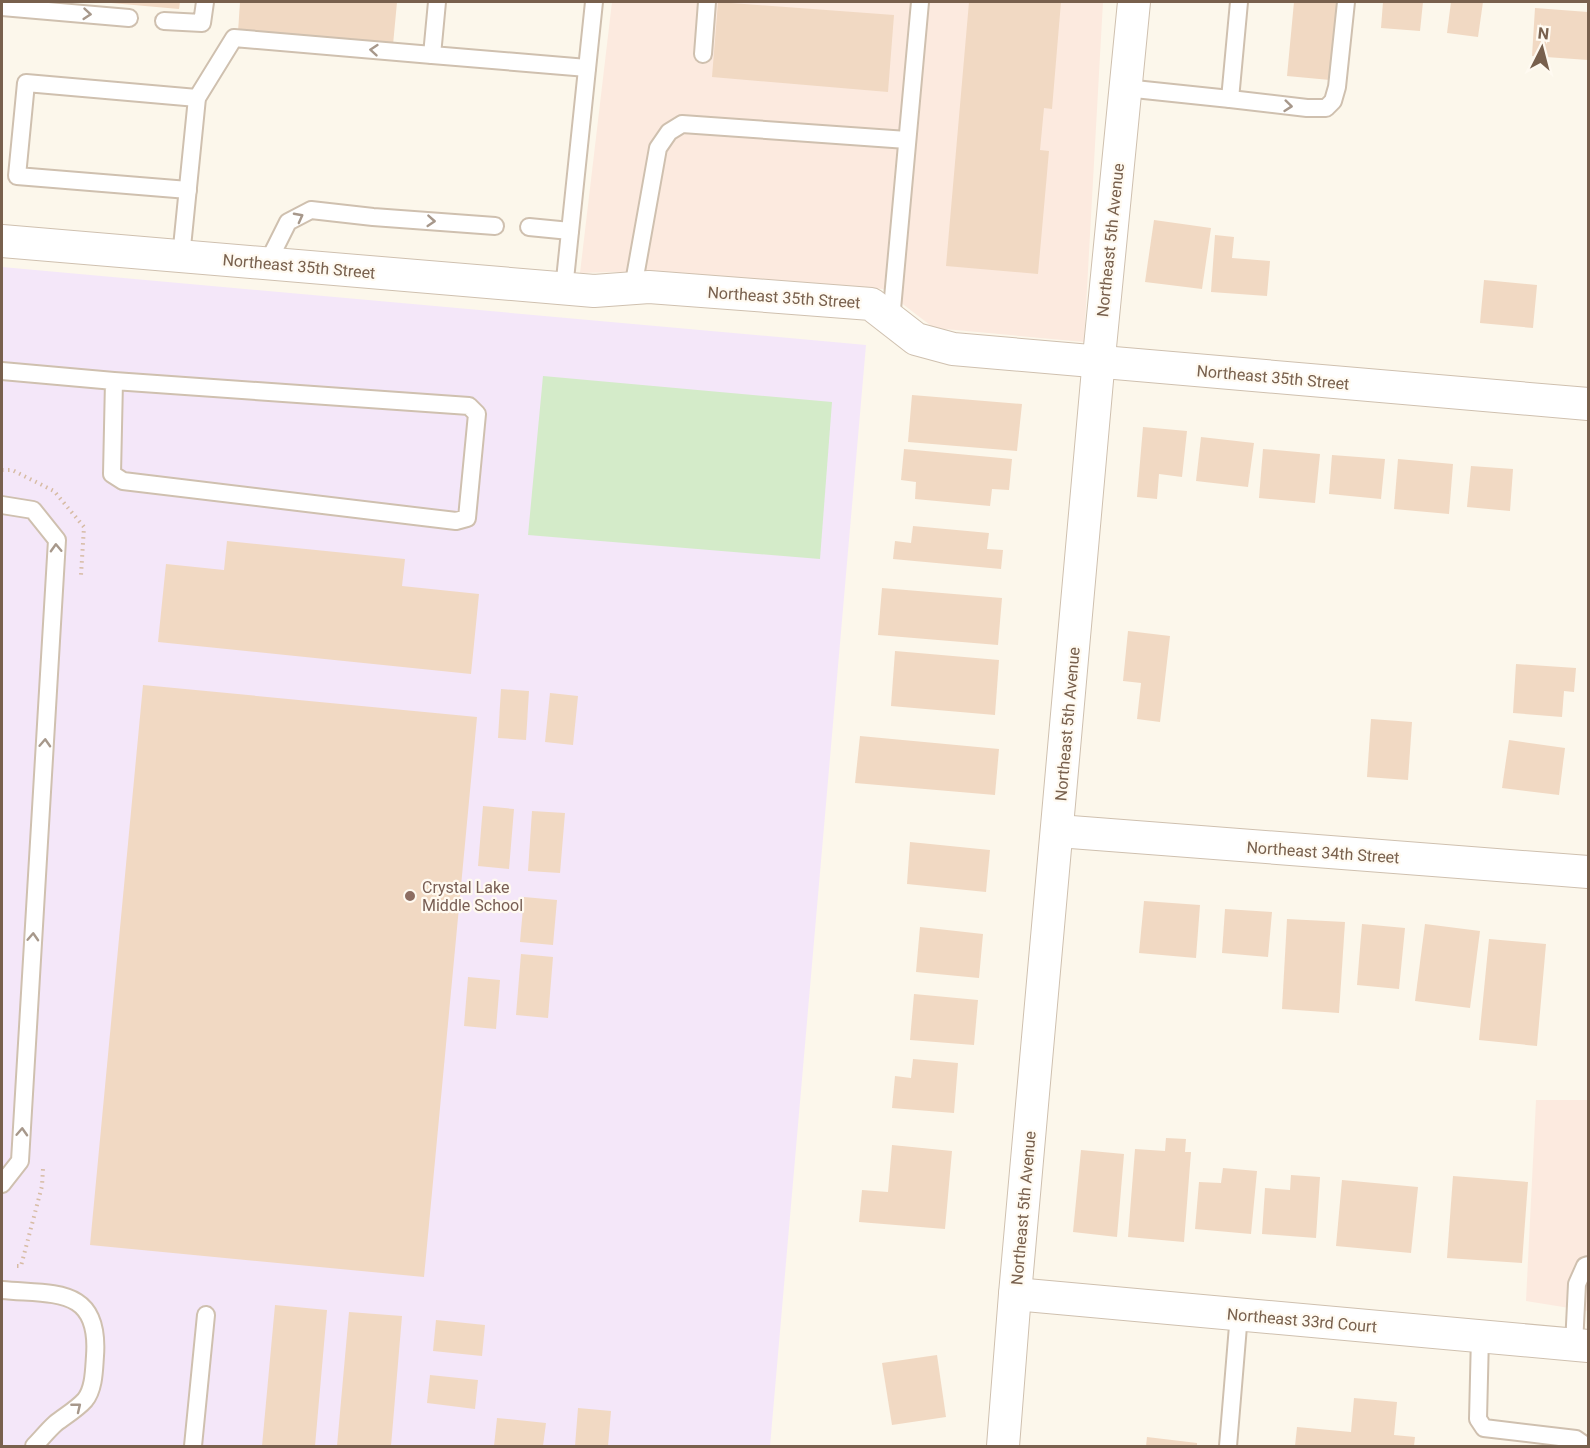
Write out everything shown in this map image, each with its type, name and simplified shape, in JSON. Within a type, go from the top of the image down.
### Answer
[{"type":"street","name":"Northeast 5th Avenue","points":[[1004,1446],[1015,1294],[1099,362],[1134,2]]},
{"type":"street","name":"Northeast 35th Street","points":[[2,241],[564,289],[594,291],[650,287],[871,304],[916,339],[953,349],[1588,404]]},
{"type":"street","name":"Northeast 34th Street","points":[[1058,831],[1588,872]]},
{"type":"street","name":"Northeast 33rd Court","points":[[1015,1294],[1581,1345]]},
{"type":"lane","points":[[164,21],[202,23],[205,2]]},
{"type":"lane","points":[[432,55],[437,2]]},
{"type":"lane","points":[[564,289],[594,2]]},
{"type":"lane","points":[[703,54],[707,2]]},
{"type":"lane","points":[[891,320],[920,2]]},
{"type":"lane","points":[[1230,99],[1239,2]]},
{"type":"lane","points":[[1125,88],[1306,108],[1326,108],[1333,100],[1337,87],[1346,2]]},
{"type":"lane","points":[[2,7],[46,6],[129,18]]},
{"type":"lane","points":[[182,257],[197,98],[234,38],[587,68]]},
{"type":"lane","points":[[188,190],[17,176],[26,83],[197,98]]},
{"type":"lane","points":[[633,288],[658,148],[669,132],[682,124],[907,140]]},
{"type":"lane","points":[[267,264],[288,222],[311,210],[495,226]]},
{"type":"lane","points":[[529,227],[570,231]]},
{"type":"lane","points":[[2,371],[469,406],[477,414],[467,519],[456,521],[123,481],[112,474],[114,381]]},
{"type":"lane","points":[[2,505],[33,510],[57,540],[20,1161],[2,1184]]},
{"type":"lane","points":[[1581,1345],[1577,1284],[1585,1266],[1588,1265]]},
{"type":"lane","points":[[2,1290],[69,1296],[81,1304],[88,1314],[96,1339],[93,1379],[86,1400],[54,1425],[34,1446]]},
{"type":"lane","points":[[1227,1446],[1239,1314]]},
{"type":"lane","points":[[193,1446],[206,1315]]},
{"type":"lane","points":[[1480,1336],[1478,1419],[1484,1428],[1576,1439],[1586,1446]]},
{"type":"shaded area","points":[[612,2],[1103,2],[1084,342],[934,328],[883,289],[654,271],[580,273]]},
{"type":"shaded area","name":"Crystal Lake Middle School","points":[[2,267],[866,345],[770,1446],[2,1446]]},
{"type":"shaded area","points":[[1536,1100],[1588,1100],[1588,1311],[1526,1301]]},
{"type":"green space","points":[[543,376],[832,402],[820,559],[528,535]]},
{"type":"building","points":[[111,2],[180,2],[179,9]]},
{"type":"building","points":[[240,2],[397,2],[393,45],[238,32]]},
{"type":"building","points":[[718,2],[894,15],[888,92],[712,77]]},
{"type":"building","points":[[969,2],[1061,2],[1052,109],[1044,108],[1040,150],[1049,151],[1038,274],[946,266]]},
{"type":"building","points":[[1294,2],[1338,2],[1330,80],[1287,76]]},
{"type":"building","points":[[1383,2],[1423,2],[1420,31],[1381,28]]},
{"type":"building","points":[[1451,2],[1483,2],[1478,37],[1447,33]]},
{"type":"building","points":[[1535,8],[1588,12],[1588,60],[1532,56]]},
{"type":"building","points":[[1154,220],[1211,228],[1202,289],[1145,282]]},
{"type":"building","points":[[1215,235],[1234,237],[1232,258],[1270,261],[1267,296],[1211,292]]},
{"type":"building","points":[[1484,280],[1537,285],[1533,328],[1480,323]]},
{"type":"building","points":[[912,395],[1022,404],[1017,451],[908,442]]},
{"type":"building","points":[[1143,427],[1187,431],[1182,477],[1159,474],[1157,499],[1137,497]]},
{"type":"building","points":[[1201,437],[1254,443],[1248,487],[1196,481]]},
{"type":"building","points":[[904,449],[1012,459],[1009,490],[992,489],[990,506],[915,499],[916,482],[901,480]]},
{"type":"building","points":[[1263,449],[1320,454],[1315,503],[1259,498]]},
{"type":"building","points":[[1332,455],[1385,459],[1381,499],[1329,494]]},
{"type":"building","points":[[1398,459],[1453,464],[1449,514],[1394,509]]},
{"type":"building","points":[[1471,466],[1513,469],[1510,511],[1467,507]]},
{"type":"building","points":[[913,526],[989,533],[987,549],[1003,550],[1001,569],[893,559],[895,541],[911,543]]},
{"type":"building","points":[[227,541],[405,559],[402,586],[479,594],[471,674],[158,642],[166,564],[224,570]]},
{"type":"building","points":[[882,588],[1002,598],[998,645],[878,635]]},
{"type":"building","points":[[1128,631],[1170,636],[1160,722],[1137,719],[1141,683],[1123,681]]},
{"type":"building","points":[[895,651],[999,660],[995,715],[891,706]]},
{"type":"building","points":[[1516,664],[1576,668],[1574,692],[1564,691],[1562,717],[1513,713]]},
{"type":"building","points":[[143,685],[477,717],[424,1277],[90,1245]]},
{"type":"building","points":[[501,689],[529,691],[526,740],[498,738]]},
{"type":"building","points":[[550,693],[578,696],[573,745],[545,742]]},
{"type":"building","points":[[1371,719],[1412,722],[1408,780],[1367,777]]},
{"type":"building","points":[[860,736],[999,749],[995,795],[855,783]]},
{"type":"building","points":[[1509,740],[1565,748],[1559,795],[1502,788]]},
{"type":"building","points":[[483,806],[514,809],[509,869],[478,866]]},
{"type":"building","points":[[532,811],[565,813],[560,873],[528,871]]},
{"type":"building","points":[[910,842],[990,850],[986,892],[907,884]]},
{"type":"building","points":[[524,897],[557,900],[553,945],[520,942]]},
{"type":"building","points":[[1144,901],[1200,905],[1196,958],[1139,953]]},
{"type":"building","points":[[1225,909],[1272,912],[1268,957],[1222,953]]},
{"type":"building","points":[[1287,919],[1345,922],[1339,1013],[1282,1009]]},
{"type":"building","points":[[1362,924],[1405,928],[1399,989],[1357,985]]},
{"type":"building","points":[[1425,924],[1480,931],[1470,1008],[1415,1001]]},
{"type":"building","points":[[920,927],[983,934],[979,978],[916,972]]},
{"type":"building","points":[[1489,939],[1546,944],[1537,1046],[1479,1040]]},
{"type":"building","points":[[521,954],[553,957],[548,1018],[516,1015]]},
{"type":"building","points":[[468,977],[500,980],[496,1029],[464,1026]]},
{"type":"building","points":[[914,994],[978,1000],[974,1045],[910,1040]]},
{"type":"building","points":[[913,1059],[958,1063],[954,1113],[892,1108],[895,1076],[911,1078]]},
{"type":"building","points":[[1166,1138],[1186,1139],[1185,1152],[1191,1152],[1184,1242],[1128,1237],[1135,1149],[1165,1151]]},
{"type":"building","points":[[892,1145],[952,1151],[945,1229],[859,1222],[862,1190],[888,1192]]},
{"type":"building","points":[[1081,1150],[1124,1154],[1117,1237],[1073,1232]]},
{"type":"building","points":[[1223,1168],[1257,1171],[1251,1234],[1195,1229],[1199,1182],[1221,1183]]},
{"type":"building","points":[[1291,1175],[1320,1177],[1316,1238],[1262,1234],[1265,1188],[1290,1190]]},
{"type":"building","points":[[1453,1176],[1528,1182],[1522,1263],[1447,1258]]},
{"type":"building","points":[[1342,1180],[1418,1187],[1411,1253],[1336,1246]]},
{"type":"building","points":[[275,1305],[327,1310],[315,1446],[262,1446]]},
{"type":"building","points":[[349,1312],[402,1316],[391,1446],[337,1446]]},
{"type":"building","points":[[436,1320],[485,1325],[482,1356],[433,1351]]},
{"type":"building","points":[[937,1355],[946,1417],[892,1425],[882,1363]]},
{"type":"building","points":[[430,1375],[478,1380],[475,1409],[427,1403]]},
{"type":"building","points":[[1354,1398],[1397,1402],[1394,1435],[1415,1437],[1414,1446],[1295,1446],[1297,1427],[1351,1432]]},
{"type":"building","points":[[578,1408],[611,1411],[608,1446],[575,1446]]},
{"type":"building","points":[[497,1418],[546,1423],[543,1446],[494,1446]]},
{"type":"building","points":[[1147,1437],[1197,1443],[1197,1446],[1146,1446]]},
{"type":"place","name":"Crystal Lake Middle School","points":[[410,896]]}]
